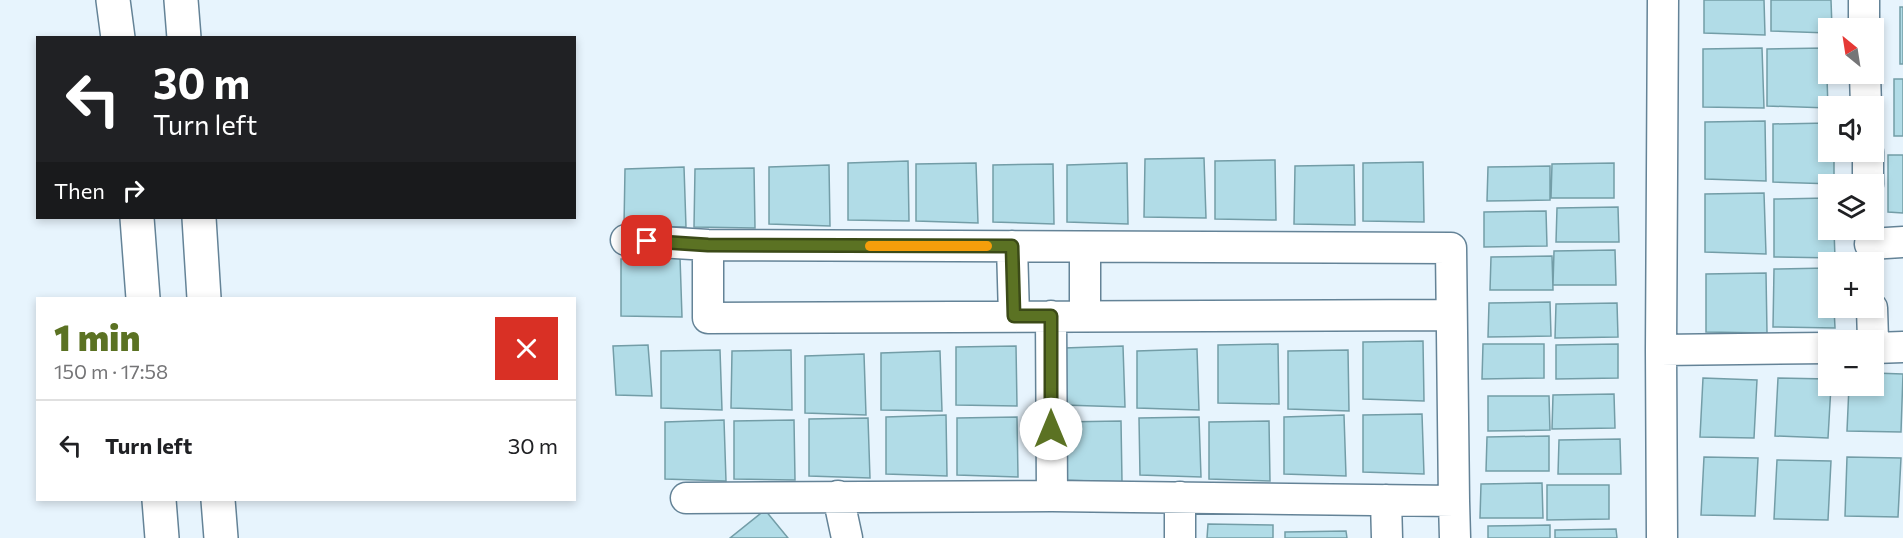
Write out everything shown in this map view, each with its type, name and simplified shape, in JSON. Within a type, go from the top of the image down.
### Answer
[{"type":"street","points":[[113,0],[118,36]]},
{"type":"street","points":[[181,0],[184,36]]},
{"type":"street","points":[[1662,538],[1663,0]]},
{"type":"street","points":[[1864,0],[1864,18]]},
{"type":"street","points":[[137,219],[143,297]]},
{"type":"street","points":[[199,219],[204,297]]},
{"type":"street","points":[[626,240],[708,245],[1451,248],[1450,315],[1455,538]]},
{"type":"street","points":[[1870,245],[1903,242]]},
{"type":"street","points":[[708,245],[708,318],[1450,315]]},
{"type":"street","points":[[1012,246],[1014,316]]},
{"type":"street","points":[[1085,246],[1085,316]]},
{"type":"street","points":[[1051,316],[1052,496]]},
{"type":"street","points":[[1884,348],[1903,347]]},
{"type":"street","points":[[1661,350],[1818,348]]},
{"type":"street","points":[[838,496],[847,538]]},
{"type":"street","points":[[687,498],[1052,496],[1454,501]]},
{"type":"street","points":[[1180,497],[1180,538]]},
{"type":"street","points":[[1386,500],[1387,538]]},
{"type":"street","points":[[159,501],[162,538]]},
{"type":"street","points":[[218,501],[221,538]]},
{"type":"building","points":[[1704,0],[1764,0],[1765,35],[1704,33]]},
{"type":"building","points":[[1771,0],[1831,0],[1832,18],[1818,18],[1818,33],[1771,31]]},
{"type":"building","points":[[1900,7],[1903,7],[1903,64],[1900,64]]},
{"type":"building","points":[[1762,48],[1764,108],[1703,107],[1703,49]]},
{"type":"building","points":[[1818,48],[1818,84],[1827,84],[1828,96],[1818,96],[1818,108],[1767,106],[1767,49]]},
{"type":"building","points":[[1894,79],[1903,79],[1903,136],[1894,136]]},
{"type":"building","points":[[1765,121],[1766,181],[1705,179],[1705,122]]},
{"type":"building","points":[[1818,123],[1818,162],[1834,162],[1834,174],[1818,174],[1818,183],[1773,182],[1773,124]]},
{"type":"building","points":[[1888,155],[1903,155],[1903,213],[1888,212]]},
{"type":"building","points":[[1204,158],[1206,218],[1144,217],[1145,159]]},
{"type":"building","points":[[1275,160],[1276,220],[1215,219],[1215,161]]},
{"type":"building","points":[[908,161],[909,221],[848,220],[848,163]]},
{"type":"building","points":[[1423,162],[1424,222],[1363,221],[1363,163]]},
{"type":"building","points":[[976,163],[978,223],[916,221],[916,164]]},
{"type":"building","points":[[1127,163],[1128,224],[1067,222],[1067,165]]},
{"type":"building","points":[[1614,163],[1614,198],[1551,198],[1552,164]]},
{"type":"building","points":[[1053,164],[1054,224],[993,222],[993,165]]},
{"type":"building","points":[[829,165],[830,226],[769,224],[769,167]]},
{"type":"building","points":[[1354,165],[1355,225],[1294,224],[1295,166]]},
{"type":"building","points":[[1550,166],[1550,200],[1487,201],[1488,167]]},
{"type":"building","points":[[684,167],[686,227],[624,226],[625,169]]},
{"type":"building","points":[[754,168],[755,228],[694,227],[695,169]]},
{"type":"building","points":[[1764,193],[1766,254],[1705,252],[1705,194]]},
{"type":"building","points":[[1818,198],[1818,240],[1834,240],[1835,252],[1818,252],[1818,258],[1774,257],[1774,199]]},
{"type":"building","points":[[1618,207],[1619,242],[1556,242],[1557,208]]},
{"type":"building","points":[[1546,211],[1547,246],[1484,247],[1484,212]]},
{"type":"building","points":[[1615,250],[1616,285],[1553,285],[1554,251]]},
{"type":"building","points":[[1552,256],[1553,290],[1490,290],[1491,257]]},
{"type":"building","points":[[680,257],[682,317],[621,316],[621,259]]},
{"type":"building","points":[[1818,268],[1818,318],[1834,318],[1835,328],[1773,327],[1774,269]]},
{"type":"building","points":[[1766,273],[1767,333],[1706,332],[1706,274]]},
{"type":"building","points":[[1550,302],[1551,336],[1488,337],[1489,303]]},
{"type":"building","points":[[1617,303],[1618,337],[1555,338],[1556,304]]},
{"type":"building","points":[[1423,341],[1424,401],[1363,399],[1363,342]]},
{"type":"building","points":[[1278,344],[1279,404],[1218,403],[1218,345]]},
{"type":"building","points":[[1483,344],[1544,344],[1544,378],[1482,379]]},
{"type":"building","points":[[1618,344],[1618,378],[1556,379],[1556,345]]},
{"type":"building","points":[[648,345],[652,396],[616,395],[613,346]]},
{"type":"building","points":[[1016,346],[1017,406],[956,405],[956,347]]},
{"type":"building","points":[[1123,346],[1125,407],[1064,405],[1064,348]]},
{"type":"building","points":[[1197,349],[1199,410],[1137,408],[1137,351]]},
{"type":"building","points":[[720,350],[722,410],[661,408],[661,351]]},
{"type":"building","points":[[791,350],[792,410],[731,408],[732,351]]},
{"type":"building","points":[[1348,350],[1349,411],[1288,409],[1288,351]]},
{"type":"building","points":[[940,351],[942,411],[881,410],[881,353]]},
{"type":"building","points":[[864,354],[866,415],[805,413],[805,356]]},
{"type":"building","points":[[1884,373],[1903,374],[1901,432],[1847,431],[1849,396],[1884,396]]},
{"type":"building","points":[[1703,378],[1757,380],[1754,438],[1700,437]]},
{"type":"building","points":[[1778,378],[1818,379],[1818,396],[1830,396],[1828,438],[1775,436]]},
{"type":"building","points":[[1614,394],[1615,428],[1552,429],[1553,395]]},
{"type":"building","points":[[1488,396],[1549,396],[1550,430],[1488,431]]},
{"type":"building","points":[[1422,414],[1424,474],[1363,472],[1363,415]]},
{"type":"building","points":[[946,415],[947,476],[886,474],[886,417]]},
{"type":"building","points":[[1344,415],[1346,476],[1284,474],[1284,417]]},
{"type":"building","points":[[1017,417],[1018,477],[957,475],[957,418]]},
{"type":"building","points":[[1199,417],[1201,477],[1140,475],[1139,418]]},
{"type":"building","points":[[868,418],[870,478],[809,476],[809,419]]},
{"type":"building","points":[[724,420],[726,481],[665,479],[665,422]]},
{"type":"building","points":[[794,420],[795,480],[734,479],[734,421]]},
{"type":"building","points":[[1121,421],[1122,482],[1061,480],[1061,422]]},
{"type":"building","points":[[1269,421],[1270,481],[1209,479],[1209,422]]},
{"type":"building","points":[[1549,436],[1549,471],[1486,471],[1487,437]]},
{"type":"building","points":[[1620,439],[1621,474],[1558,474],[1559,440]]},
{"type":"building","points":[[1704,457],[1758,458],[1755,516],[1701,515]]},
{"type":"building","points":[[1847,457],[1901,458],[1898,517],[1845,516]]},
{"type":"building","points":[[1777,460],[1831,461],[1828,520],[1774,519]]},
{"type":"building","points":[[1542,483],[1543,518],[1480,518],[1481,484]]},
{"type":"building","points":[[1547,485],[1609,485],[1609,519],[1547,520]]},
{"type":"building","points":[[765,510],[788,538],[730,538]]},
{"type":"building","points":[[1208,524],[1273,525],[1273,538],[1207,538]]},
{"type":"building","points":[[1550,525],[1550,538],[1488,538],[1488,526]]},
{"type":"building","points":[[1616,529],[1617,538],[1555,538],[1555,530]]},
{"type":"building","points":[[1346,531],[1347,538],[1285,538],[1285,532]]},
{"type":"slow traffic","points":[[870,246],[987,246]]},
{"type":"route","points":[[647,241],[708,245],[1012,246],[1014,316],[1051,316],[1051,429]]}]
